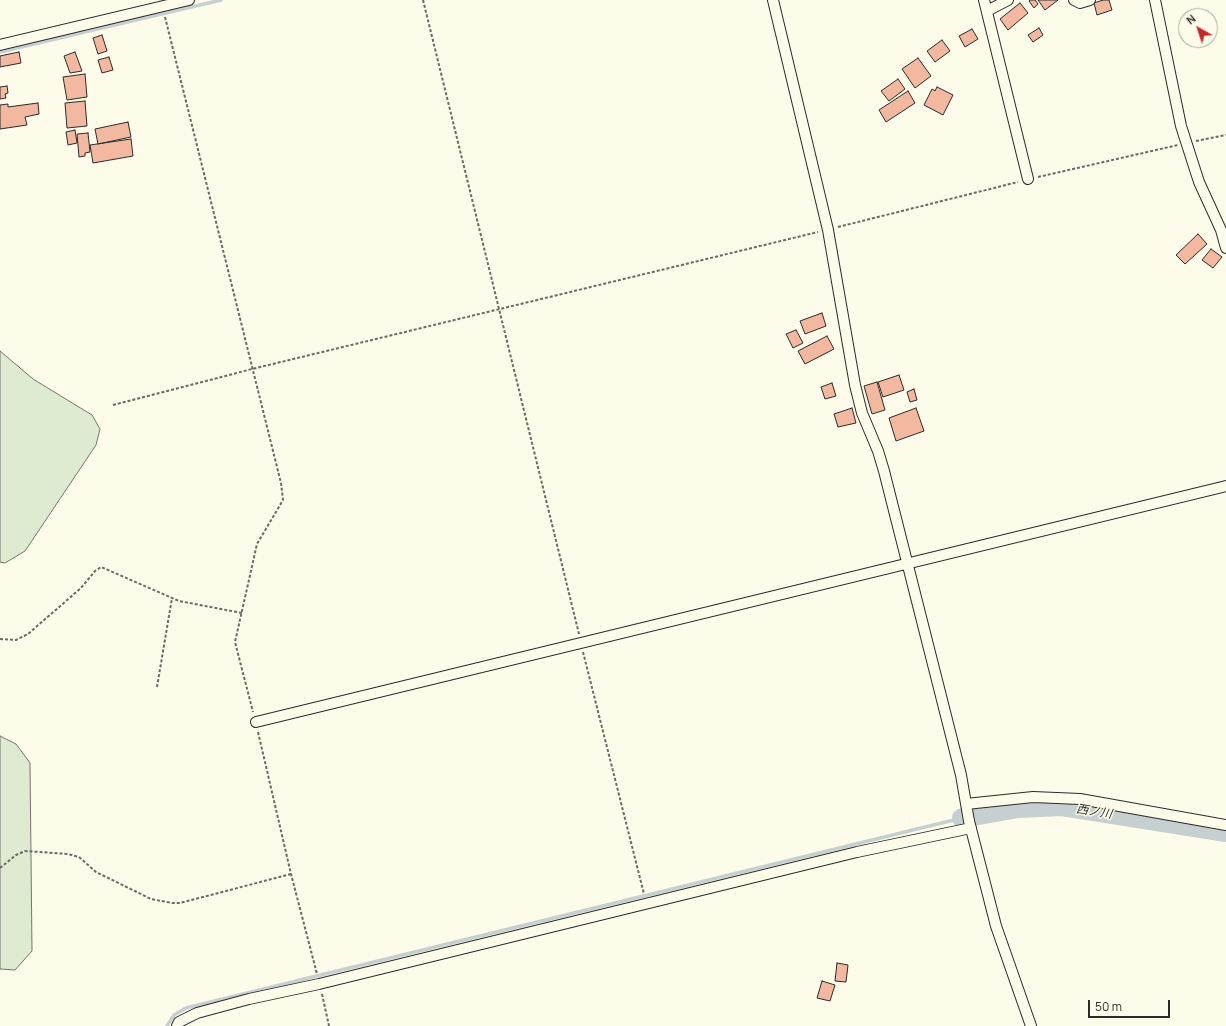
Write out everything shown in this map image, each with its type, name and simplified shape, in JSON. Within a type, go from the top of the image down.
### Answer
[{"type":"street","points":[[0,45],[189,0]]},
{"type":"street","points":[[773,0],[828,230],[855,385],[862,413],[878,451],[961,775],[968,816],[1001,942],[1031,1026]]},
{"type":"street","points":[[984,0],[1028,179]]},
{"type":"street","points":[[987,11],[1008,0]]},
{"type":"street","points":[[1074,0],[1080,3],[1090,0]]},
{"type":"street","points":[[1155,0],[1182,126],[1199,182],[1221,230],[1226,248]]},
{"type":"street","points":[[256,722],[1226,486]]},
{"type":"street","points":[[177,1026],[179,1022],[197,1013],[249,999],[319,984],[857,852],[968,816],[1033,797],[1080,799],[1226,825]]},
{"type":"path","points":[[423,0],[498,310],[644,892]]},
{"type":"path","points":[[162,7],[281,483],[283,500],[257,544],[235,642],[317,973]]},
{"type":"path","points":[[113,405],[252,369],[828,230]]},
{"type":"path","points":[[0,639],[16,640],[28,634],[81,588],[100,567],[179,601],[242,613]]},
{"type":"path","points":[[156,687],[172,598]]},
{"type":"path","points":[[0,868],[16,855],[25,852],[68,854],[80,857],[96,872],[151,899],[172,904],[292,874]]},
{"type":"path","points":[[319,984],[329,1026]]},
{"type":"green space","points":[[0,351],[33,379],[92,415],[100,429],[96,445],[25,551],[5,563],[0,562]]},
{"type":"green space","points":[[0,736],[16,744],[30,763],[32,951],[15,970],[0,969]]},
{"type":"building","points":[[1035,0],[1038,4],[1034,8],[1029,1]]},
{"type":"building","points":[[1038,0],[1058,0],[1045,10]]},
{"type":"building","points":[[1109,0],[1112,10],[1097,15],[1094,3]]},
{"type":"building","points":[[1020,3],[1028,13],[1008,30],[1000,19]]},
{"type":"building","points":[[1039,28],[1043,35],[1033,42],[1028,35]]},
{"type":"building","points":[[972,29],[978,39],[965,47],[959,36]]},
{"type":"building","points":[[102,35],[107,51],[98,54],[93,38]]},
{"type":"building","points":[[942,40],[950,51],[935,62],[927,51]]},
{"type":"building","points":[[19,52],[21,63],[0,67],[0,56]]},
{"type":"building","points":[[75,52],[82,71],[70,73],[64,56]]},
{"type":"building","points":[[109,57],[113,70],[102,73],[98,60]]},
{"type":"building","points":[[918,58],[931,76],[915,88],[902,69]]},
{"type":"building","points":[[85,74],[87,97],[67,100],[63,77]]},
{"type":"building","points":[[898,79],[905,89],[889,101],[881,91]]},
{"type":"building","points":[[7,86],[8,93],[5,94],[6,98],[0,99],[0,87]]},
{"type":"building","points":[[937,87],[953,95],[943,115],[924,105],[932,89],[935,91]]},
{"type":"building","points":[[908,91],[915,103],[886,122],[879,110]]},
{"type":"building","points":[[85,101],[87,126],[67,128],[65,103]]},
{"type":"building","points":[[38,103],[39,114],[25,117],[27,125],[0,129],[0,105],[8,104],[8,107]]},
{"type":"building","points":[[128,122],[131,137],[98,144],[95,129]]},
{"type":"building","points":[[75,130],[77,143],[68,145],[66,132]]},
{"type":"building","points":[[88,133],[90,152],[85,153],[85,156],[79,157],[77,134]]},
{"type":"building","points":[[131,139],[133,156],[93,163],[90,145]]},
{"type":"building","points":[[1198,234],[1207,244],[1185,264],[1176,255]]},
{"type":"building","points":[[1211,249],[1222,257],[1213,268],[1202,260]]},
{"type":"building","points":[[822,313],[826,326],[805,334],[800,321]]},
{"type":"building","points":[[796,330],[803,343],[793,348],[786,334]]},
{"type":"building","points":[[827,336],[834,349],[805,364],[798,351]]},
{"type":"building","points":[[899,375],[904,390],[883,397],[878,382]]},
{"type":"building","points":[[877,382],[885,410],[872,414],[864,386]]},
{"type":"building","points":[[832,383],[836,396],[825,399],[821,387]]},
{"type":"building","points":[[914,389],[917,400],[910,402],[907,392]]},
{"type":"building","points":[[852,408],[856,423],[838,427],[834,414]]},
{"type":"building","points":[[916,408],[924,431],[896,441],[889,418]]},
{"type":"building","points":[[837,963],[848,965],[846,982],[835,981]]},
{"type":"building","points":[[822,981],[835,985],[830,1001],[817,998]]},
{"type":"waterway","points":[[0,52],[221,0]]},
{"type":"waterway","name":"西ノ川","points":[[962,818],[1018,808],[1062,806],[1226,832]]},
{"type":"waterway","points":[[167,1026],[174,1015],[186,1008],[962,818]]}]
